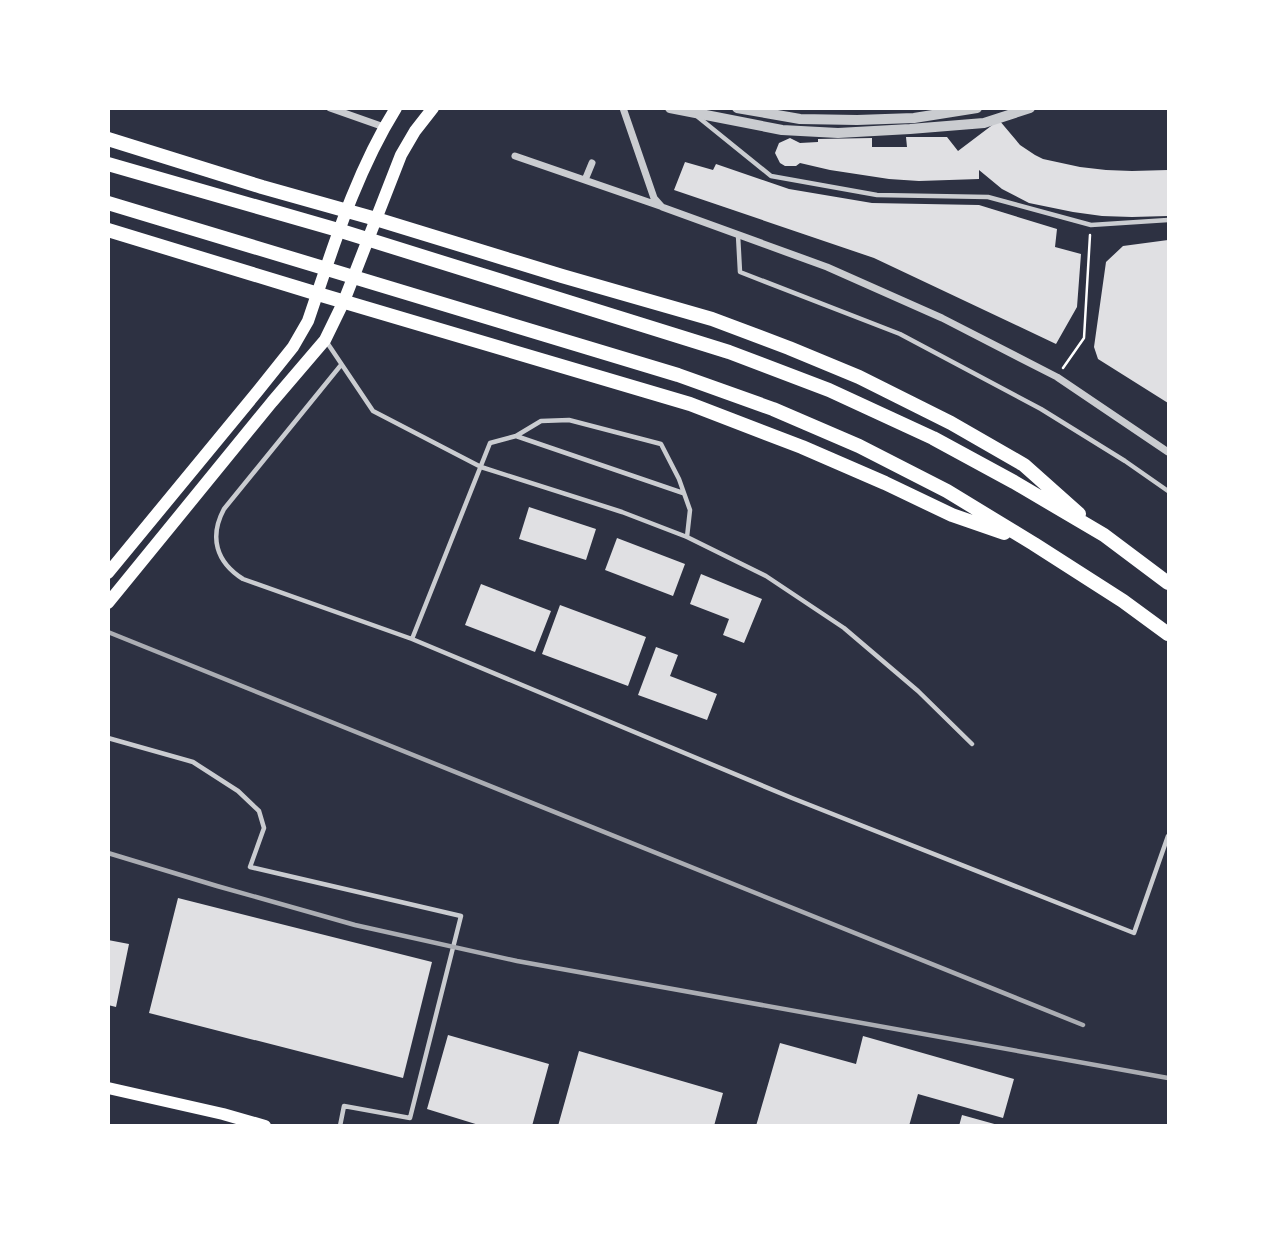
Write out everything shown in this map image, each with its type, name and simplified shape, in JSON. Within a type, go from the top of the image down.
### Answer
[{"type":"highway","points":[[108,139],[712,319],[859,377],[951,423],[1024,465],[1104,536],[1168,583]]},
{"type":"highway","points":[[108,164],[338,230],[729,352],[829,390],[933,439],[1014,482],[1104,536]]},
{"type":"highway","points":[[108,203],[678,374],[773,409],[859,446],[947,491],[1123,601],[1168,634]]},
{"type":"highway","points":[[108,230],[690,404],[802,446],[952,515],[1034,544]]},
{"type":"main road","points":[[108,573],[302,334],[366,163],[397,108]]},
{"type":"main road","points":[[108,603],[325,340],[344,301],[401,155],[433,108]]},
{"type":"main road","points":[[108,1088],[265,1125]]},
{"type":"street","points":[[331,108],[384,127]]},
{"type":"street","points":[[623,108],[654,198],[662,207]]},
{"type":"street","points":[[670,108],[782,130],[838,133],[984,123],[1030,108]]},
{"type":"street","points":[[739,109],[800,119],[857,120],[914,118],[977,108]]},
{"type":"street","points":[[515,156],[827,267],[942,318],[1057,377],[1168,452]]},
{"type":"street","points":[[585,180],[592,163]]},
{"type":"lane","points":[[695,114],[771,176],[877,195],[988,197],[1091,225],[1168,220]]},
{"type":"lane","points":[[738,235],[740,272],[900,334],[1041,409],[1168,491]]},
{"type":"lane","points":[[325,340],[373,411],[481,467],[622,512],[687,537],[766,576],[844,628],[918,691],[972,744]]},
{"type":"lane","points":[[341,365],[223,509],[217,527],[217,546],[229,568],[243,579],[412,639],[792,798],[1134,933],[1168,836]]},
{"type":"lane","points":[[412,639],[490,443],[516,436],[541,421],[569,420],[661,444],[679,479],[690,510],[687,537]]},
{"type":"lane","points":[[516,436],[684,494]]},
{"type":"lane","points":[[108,738],[193,762],[238,791],[260,811],[264,828],[250,867],[461,916],[410,1118],[344,1106],[340,1125]]},
{"type":"path","points":[[1057,377],[1084,338],[1091,225]]},
{"type":"building","points":[[999,120],[1020,145],[1043,159],[1106,170],[1168,170],[1168,216],[1102,216],[1029,203],[1002,189],[979,170],[979,179],[889,179],[800,163],[796,166],[785,166],[780,163],[775,153],[779,143],[790,138],[800,143],[818,142],[818,139],[872,138],[872,147],[907,147],[906,137],[947,137],[958,151]]},
{"type":"building","points":[[685,162],[713,170],[716,164],[789,189],[872,203],[979,205],[1057,229],[1055,247],[1081,254],[1077,307],[1056,344],[874,258],[674,190]]},
{"type":"building","points":[[1168,240],[1168,403],[1098,359],[1094,347],[1106,262],[1123,246]]},
{"type":"building","points":[[529,507],[596,529],[586,560],[519,539]]},
{"type":"building","points":[[617,538],[685,564],[673,596],[605,570]]},
{"type":"building","points":[[701,574],[762,599],[744,643],[723,635],[729,619],[690,604]]},
{"type":"building","points":[[481,584],[551,611],[535,652],[465,625]]},
{"type":"building","points":[[560,605],[646,637],[628,686],[542,654]]},
{"type":"building","points":[[656,647],[678,655],[670,676],[717,694],[707,720],[638,695]]},
{"type":"building","points":[[178,898],[432,962],[403,1078],[149,1013]]},
{"type":"building","points":[[108,940],[129,944],[116,1007],[108,1005]]},
{"type":"building","points":[[448,1035],[549,1064],[532,1126],[482,1126],[427,1109]]},
{"type":"building","points":[[863,1036],[1014,1079],[1003,1118],[918,1094],[909,1126],[756,1126],[780,1043],[856,1064]]},
{"type":"building","points":[[579,1051],[723,1093],[714,1126],[558,1126]]},
{"type":"building","points":[[962,1115],[998,1125],[959,1126]]},
{"type":"railway","points":[[108,632],[1083,1025]]},
{"type":"railway","points":[[108,853],[355,925],[517,961],[1168,1078]]}]
